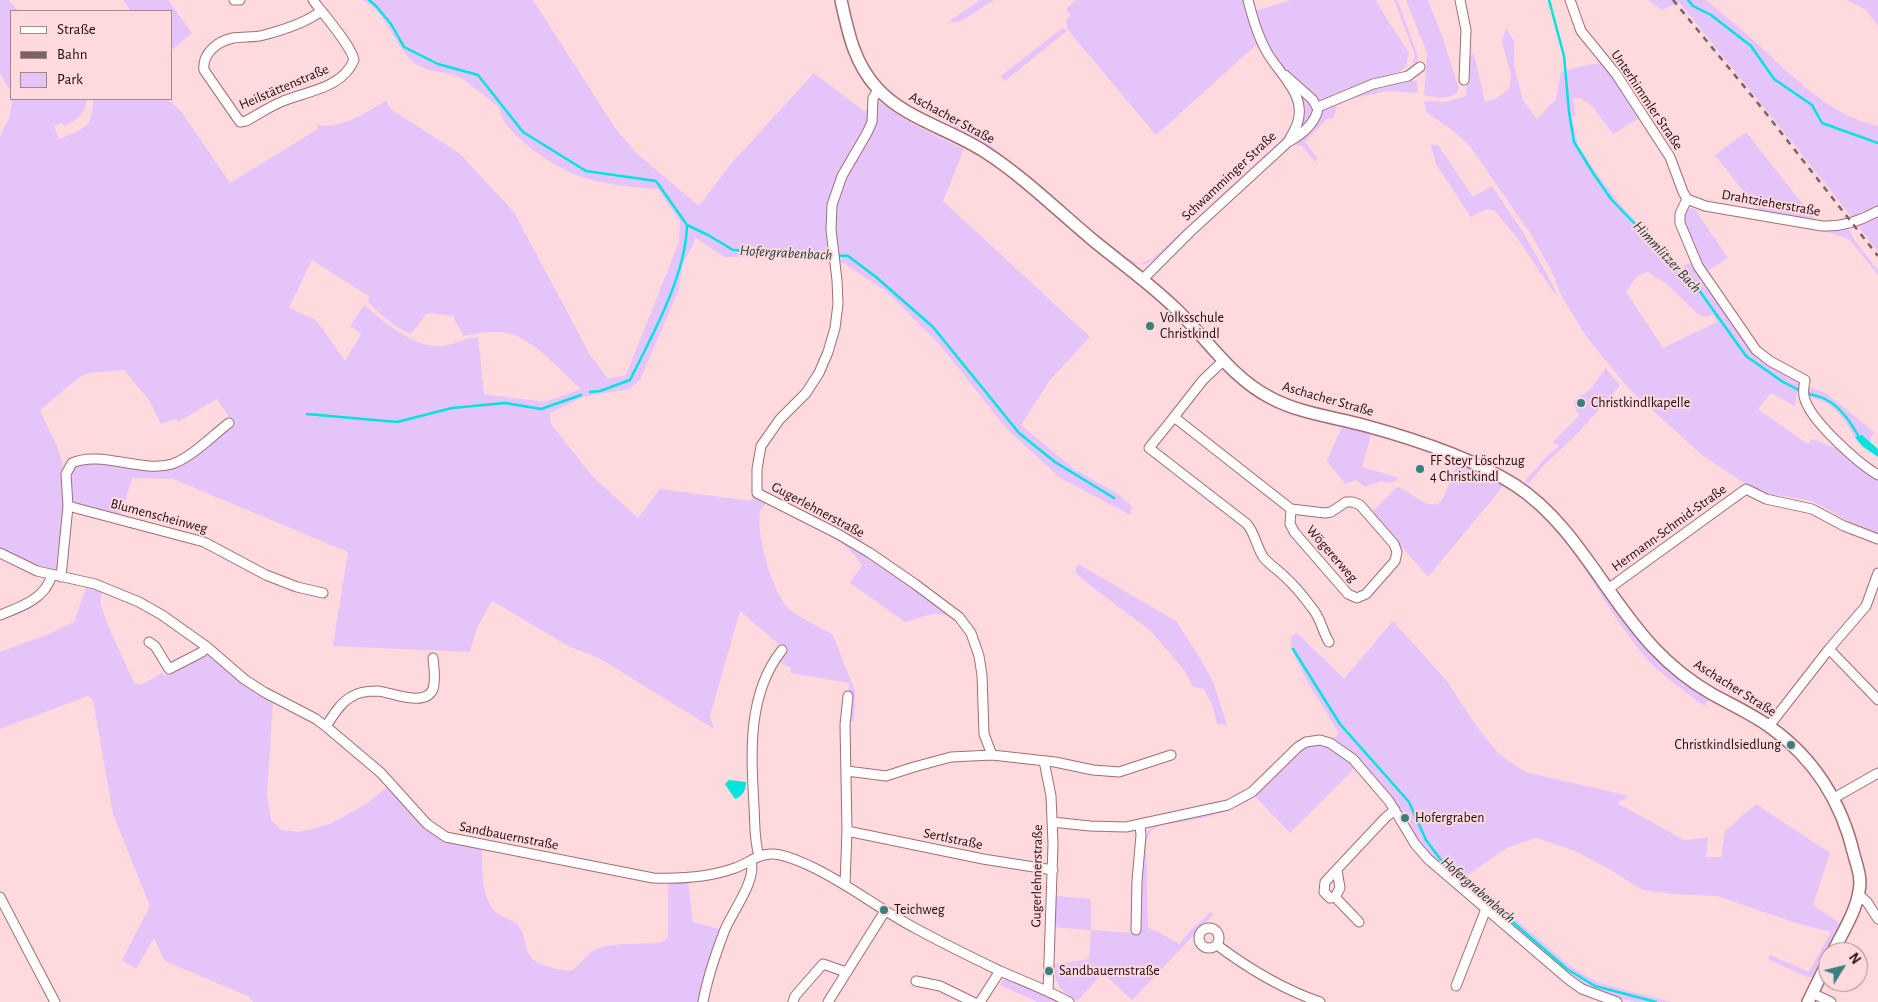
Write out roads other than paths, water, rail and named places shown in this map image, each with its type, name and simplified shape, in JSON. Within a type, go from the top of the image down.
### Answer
[{"type":"street","points":[[234,0],[240,0]]},
{"type":"street","name":"Heilstättenstraße","points":[[313,0],[351,51],[354,60],[352,64],[340,78],[330,85],[280,102],[246,121],[240,122],[204,70],[204,60],[208,54],[219,44],[227,40],[264,35],[311,18],[321,11]]},
{"type":"street","name":"Aschacher Straße","points":[[841,0],[853,50],[864,71],[878,90],[906,111],[950,132],[993,157],[1143,279],[1193,326],[1223,362],[1247,383],[1282,403],[1382,431],[1457,457],[1503,478],[1525,492],[1550,514],[1576,544],[1647,640],[1670,664],[1708,692],[1769,726],[1810,763],[1834,798],[1853,849],[1860,878],[1859,895]]},
{"type":"street","name":"Schwamminger Straße","points":[[1143,279],[1190,232],[1288,142],[1297,126],[1300,108],[1293,91],[1260,40],[1248,0]]},
{"type":"street","points":[[1460,0],[1466,30],[1464,80]]},
{"type":"street","name":"Unterhimmler Straße","points":[[1570,0],[1581,31],[1616,74],[1670,157],[1680,186],[1687,199]]},
{"type":"street","points":[[1318,107],[1373,84],[1408,76],[1420,66]]},
{"type":"street","points":[[1279,71],[1296,84],[1318,107],[1318,112],[1308,126],[1288,142]]},
{"type":"street","name":"Gugerlehnerstraße","points":[[878,90],[873,98],[873,115],[867,133],[848,164],[835,192],[830,217],[838,304],[835,328],[828,352],[819,373],[806,392],[780,419],[761,446],[757,469],[757,493],[838,534],[921,588],[959,617],[971,633],[979,656],[982,675],[984,734],[992,755]]},
{"type":"street","points":[[1687,199],[1680,214],[1680,223],[1698,266],[1756,350],[1804,383],[1804,396],[1809,410],[1846,450],[1878,475]]},
{"type":"street","name":"Drahtzieherstraße","points":[[1687,199],[1705,206],[1822,226],[1851,223],[1878,211]]},
{"type":"street","points":[[1223,362],[1202,380],[1149,448],[1254,532],[1261,552],[1266,559],[1286,577],[1314,609],[1320,618],[1325,636],[1329,642]]},
{"type":"street","points":[[1174,416],[1291,509]]},
{"type":"street","points":[[0,615],[35,599],[57,576],[68,506],[66,474],[72,463],[85,459],[148,465],[172,464],[188,455],[229,423]]},
{"type":"street","name":"Hermann-Schmid-Straße","points":[[1608,589],[1746,489],[1766,499],[1812,509],[1844,526],[1878,539]]},
{"type":"street","name":"Wögererweg","points":[[1346,502],[1360,505],[1394,544],[1397,552],[1395,561],[1366,594],[1357,598],[1348,594],[1295,533],[1290,524],[1291,509],[1325,513],[1331,512],[1346,502]]},
{"type":"street","name":"Blumenscheinweg","points":[[68,506],[204,542],[266,575],[297,587],[323,593]]},
{"type":"street","name":"Sandbauernstraße","points":[[0,553],[20,564],[57,576],[96,584],[139,602],[162,615],[207,647],[244,679],[326,726],[381,773],[427,824],[446,837],[652,878],[671,879],[734,868],[755,858],[776,854],[796,860],[845,884],[885,911],[915,928],[1000,971],[1069,1002]]},
{"type":"street","points":[[1769,726],[1829,649],[1866,606],[1878,573]]},
{"type":"street","points":[[149,642],[155,646],[169,670],[202,652],[207,647]]},
{"type":"street","points":[[1829,649],[1878,700]]},
{"type":"street","points":[[703,1002],[708,980],[724,932],[740,900],[755,858],[753,725],[764,680],[772,661],[782,650]]},
{"type":"street","points":[[326,726],[343,703],[351,696],[360,693],[376,691],[417,699],[426,697],[432,691],[434,682],[433,658]]},
{"type":"street","points":[[845,884],[847,771],[845,725],[848,696]]},
{"type":"street","points":[[1052,822],[1108,828],[1140,825],[1221,807],[1241,799],[1263,782],[1298,747],[1313,740],[1330,743],[1347,754],[1368,775],[1396,810],[1423,854],[1568,979],[1582,989],[1617,1002]]},
{"type":"street","points":[[847,771],[886,776],[914,766],[951,757],[992,755],[1119,772],[1171,755]]},
{"type":"street","name":"Gugerlehnerstraße","points":[[1044,761],[1050,788],[1053,870],[1048,991]]},
{"type":"street","points":[[1834,798],[1878,774]]},
{"type":"street","points":[[1359,922],[1335,897],[1330,898],[1327,895],[1324,886],[1328,878],[1396,810]]},
{"type":"street","points":[[1136,930],[1137,881],[1142,835],[1140,825]]},
{"type":"street","name":"Sertlstraße","points":[[847,831],[983,859],[1053,870]]},
{"type":"street","points":[[1335,897],[1340,888],[1337,870]]},
{"type":"street","points":[[1837,942],[1859,895],[1867,902],[1878,919]]},
{"type":"street","points":[[0,897],[55,1002]]},
{"type":"street","points":[[1456,986],[1486,909]]},
{"type":"street","points":[[828,1002],[885,911]]},
{"type":"street","points":[[1217,945],[1241,963],[1271,981],[1320,1002]]},
{"type":"street","points":[[793,1002],[795,996],[824,964],[846,972]]},
{"type":"street","points":[[980,1002],[1000,971]]},
{"type":"street","points":[[916,981],[940,986],[973,1002]]},
{"type":"street","points":[[1818,981],[1810,997],[1831,1002]]},
{"type":"water","points":[[1862,435],[1878,449],[1878,457],[1862,446],[1855,437]]},
{"type":"water","points":[[729,780],[746,782],[744,792],[735,799],[725,784]]},
{"type":"waterway","name":"Hofergrabenbach","points":[[369,0],[391,24],[404,47],[438,64],[478,75],[523,132],[586,171],[656,181],[687,225],[733,250],[848,256],[876,277],[933,327],[1019,433],[1055,462],[1114,498]]},
{"type":"waterway","name":"Himmlitzer Bach","points":[[1549,0],[1564,56],[1569,112],[1574,142],[1593,173],[1611,199],[1691,279],[1746,356],[1783,382],[1801,391]]},
{"type":"waterway","points":[[1688,0],[1693,6],[1711,15],[1751,46],[1774,79],[1812,105],[1822,123],[1878,143]]},
{"type":"waterway","points":[[590,392],[600,391],[630,380],[657,325],[674,284],[681,264],[687,225]]},
{"type":"waterway","name":"Himmlitzer Bach","points":[[1806,393],[1823,398],[1836,406],[1849,421],[1859,437]]},
{"type":"waterway","points":[[307,414],[397,422],[452,408],[505,403],[541,409],[581,395]]},
{"type":"waterway","name":"Hofergrabenbach","points":[[1293,649],[1340,724],[1409,802],[1426,840],[1441,860],[1567,969],[1595,986],[1656,1002]]},
{"type":"railway","points":[[1673,0],[1761,107],[1878,256]]},
{"type":"place","name":"Volksschule Christkindl","points":[[1150,326]]},
{"type":"place","name":"Christkindlkapelle","points":[[1581,403]]},
{"type":"place","name":"FF Steyr Löschzug 4 Christkindl","points":[[1420,469]]},
{"type":"place","name":"Christkindlsiedlung","points":[[1791,745]]},
{"type":"place","name":"Hofergraben","points":[[1405,818]]},
{"type":"place","name":"Teichweg","points":[[884,910]]},
{"type":"place","name":"Sandbauernstraße","points":[[1049,971]]}]
